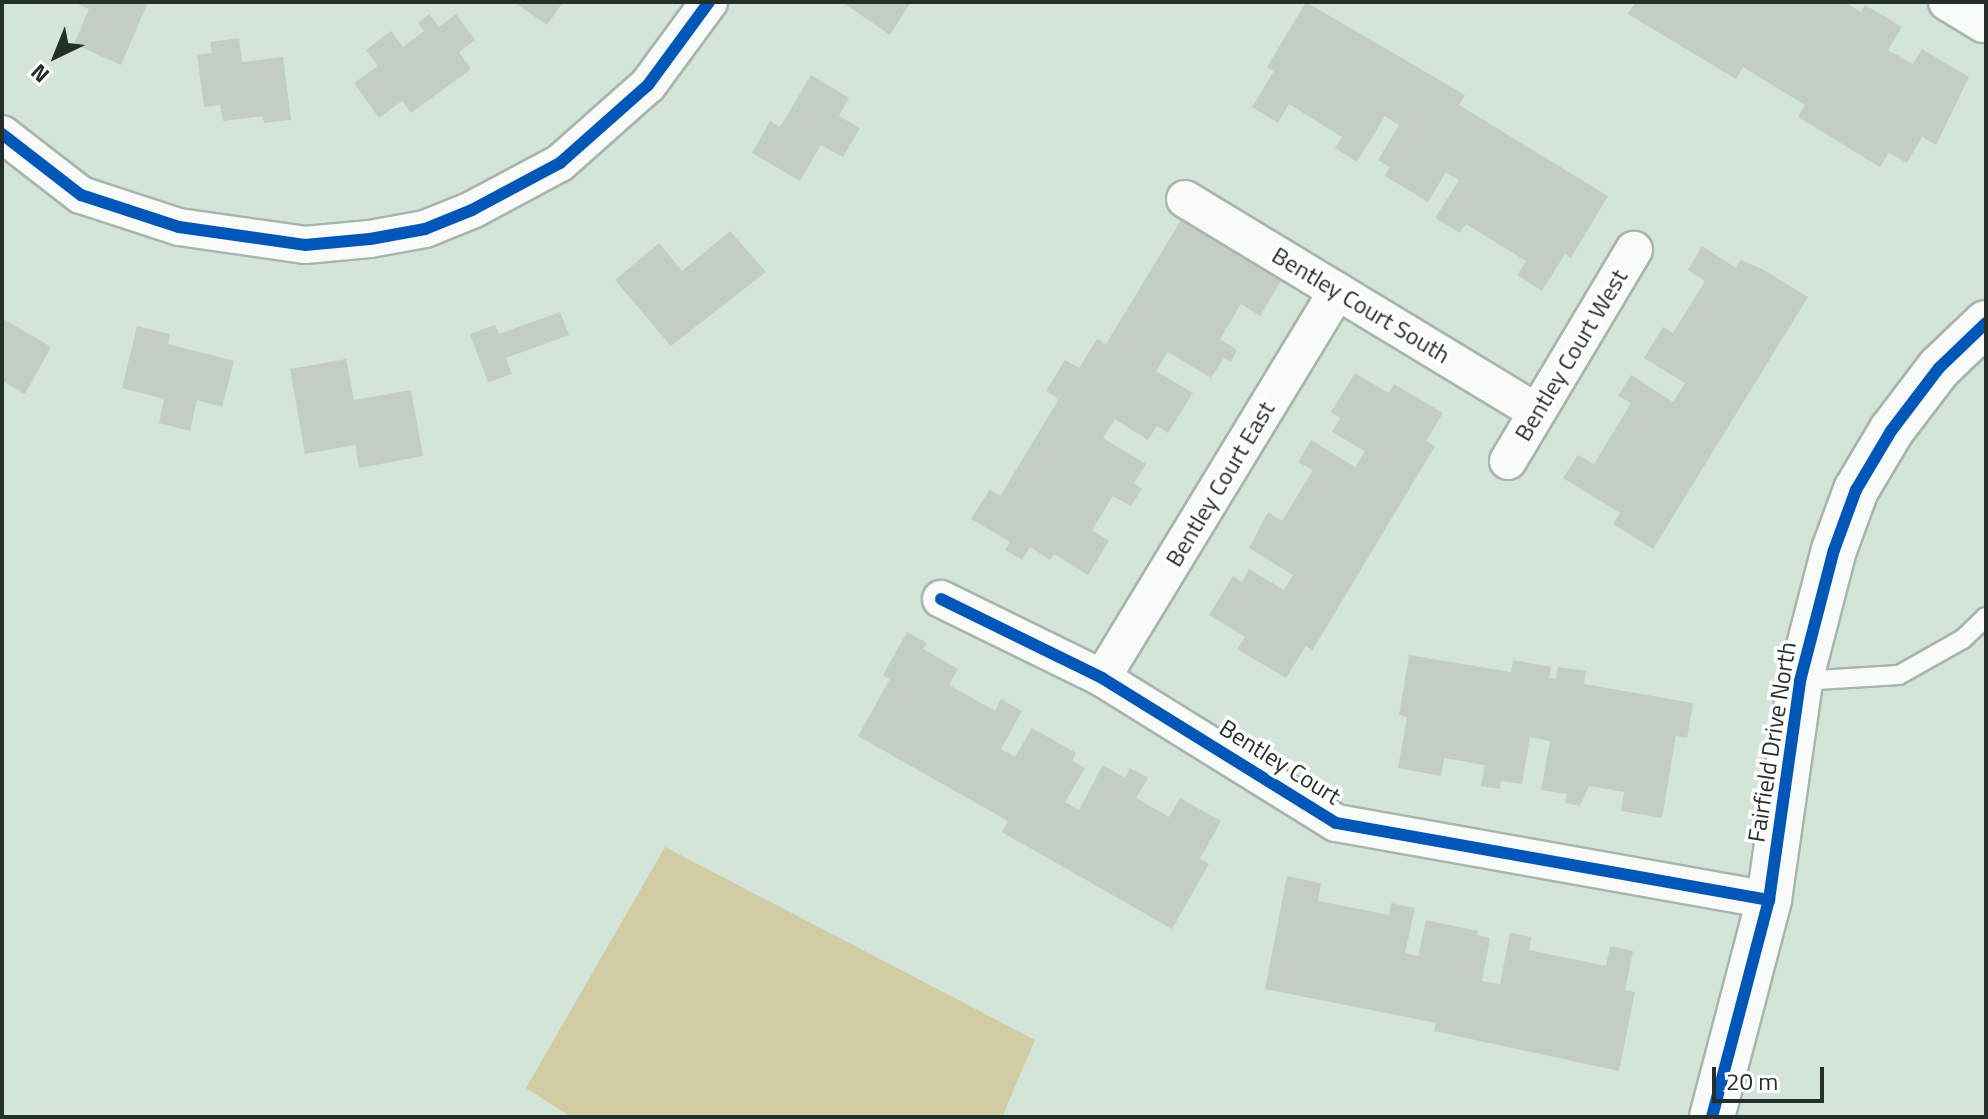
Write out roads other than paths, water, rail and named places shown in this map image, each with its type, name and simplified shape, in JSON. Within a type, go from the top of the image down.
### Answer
[{"type":"street","points":[[2,134],[81,195],[179,227],[305,245],[370,239],[425,229],[472,210],[560,163],[648,85],[709,2]]},
{"type":"street","points":[[1947,2],[1983,24]]},
{"type":"street","name":"Bentley Court South","points":[[1185,199],[1537,412]]},
{"type":"street","name":"Bentley Court West","points":[[1508,461],[1634,250]]},
{"type":"street","name":"Bentley Court East","points":[[1102,678],[1337,291]]},
{"type":"street","name":"Fairfield Drive North","points":[[1712,1117],[1769,900],[1800,681],[1834,550],[1856,490],[1891,431],[1939,368],[1986,323]]},
{"type":"street","name":"Bentley Court","points":[[941,599],[1102,678],[1336,823],[1769,900]]},
{"type":"lane","points":[[1800,681],[1899,675],[1963,639],[1986,617]]}]
